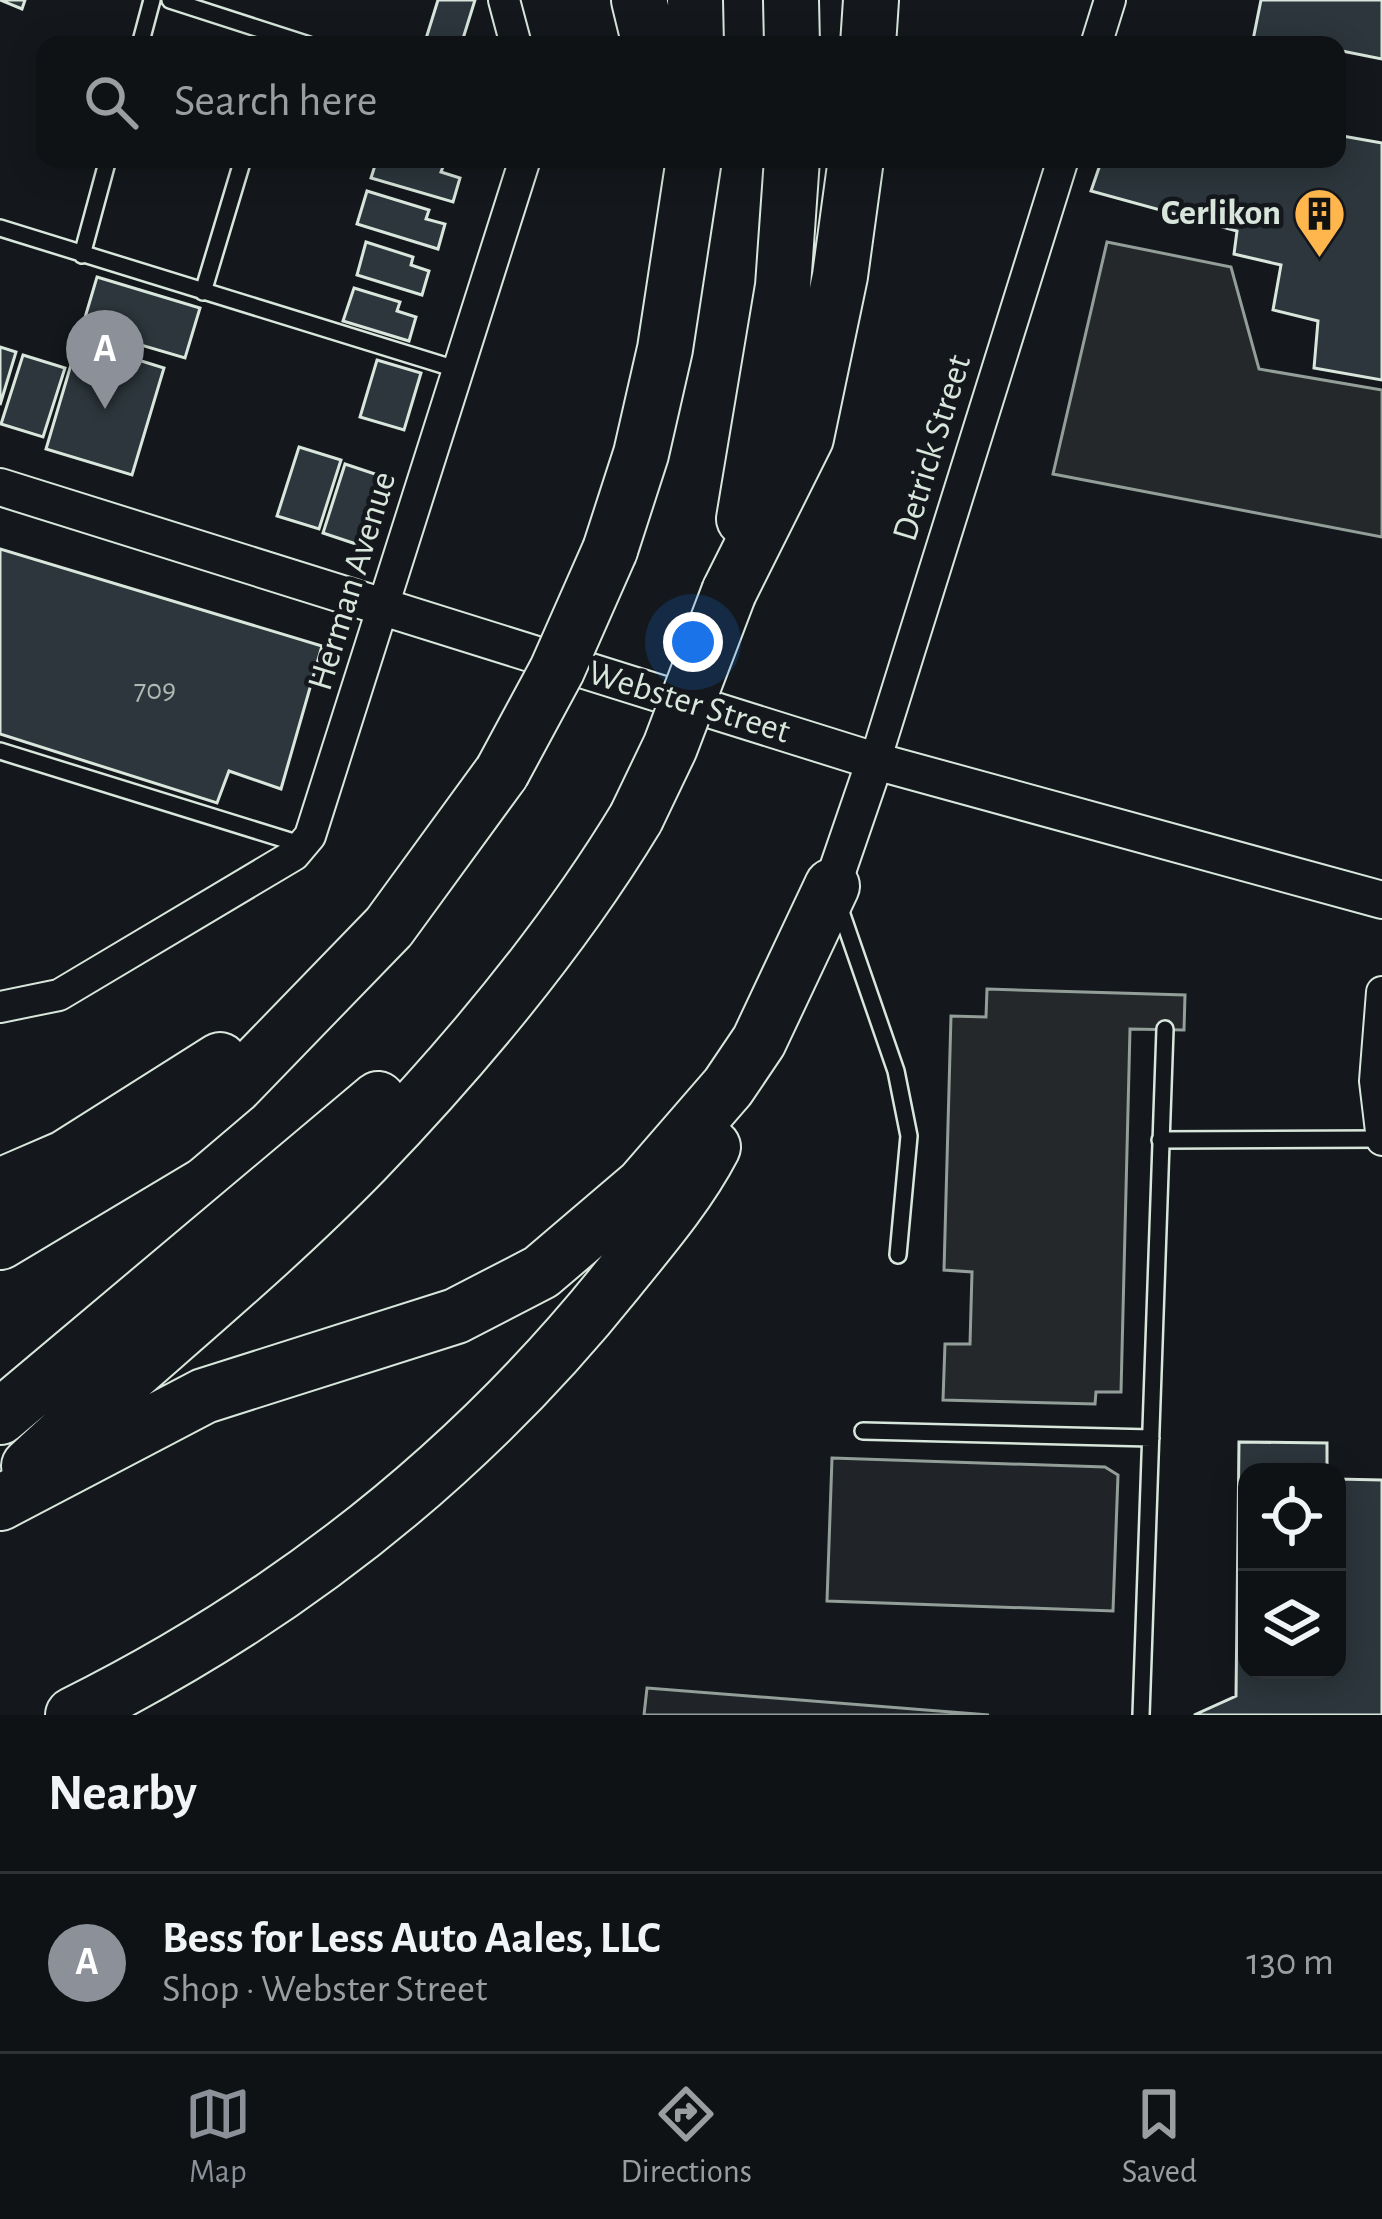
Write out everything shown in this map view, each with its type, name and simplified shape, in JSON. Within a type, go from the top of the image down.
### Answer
[{"type":"highway","points":[[639,0],[648,36]]},
{"type":"highway","points":[[695,0],[696,36]]},
{"type":"highway","points":[[791,0],[792,36]]},
{"type":"highway","points":[[869,36],[871,0]]},
{"type":"highway","points":[[663,168],[680,242]]},
{"type":"highway","points":[[0,1242],[174,1138],[234,1087],[389,927],[502,772],[556,670],[610,550],[641,454],[665,349],[692,168]]},
{"type":"highway","points":[[729,592],[783,286],[791,168]]},
{"type":"highway","points":[[0,1493],[363,1162],[549,945],[636,818],[678,729],[729,592],[806,438],[840,276],[855,168]]},
{"type":"highway","points":[[73,1715],[218,1637],[388,1516],[486,1430],[565,1346],[664,1222],[710,1154],[832,886]]},
{"type":"highway","points":[[0,1417],[336,1136],[549,945]]},
{"type":"highway","points":[[0,1186],[65,1158],[314,1002]]},
{"type":"highway","points":[[0,1503],[204,1396],[456,1316],[541,1272],[643,1185],[728,1087],[759,1041]]},
{"type":"street","points":[[504,0],[514,36]]},
{"type":"street","points":[[1099,36],[1110,0]]},
{"type":"street","name":"Herman Avenue","points":[[303,845],[354,708],[522,168]]},
{"type":"street","name":"Detrick Street","points":[[874,761],[1060,168]]},
{"type":"street","name":"Webster Street","points":[[0,487],[874,761],[1382,901]]},
{"type":"street","points":[[832,886],[874,761]]},
{"type":"street","points":[[0,1007],[47,1000],[303,845]]},
{"type":"street","points":[[1382,992],[1375,1081],[1382,1140]]},
{"type":"lane","points":[[142,36],[152,0]]},
{"type":"lane","points":[[170,0],[268,36]]},
{"type":"lane","points":[[82,255],[106,168]]},
{"type":"lane","points":[[203,292],[240,168]]},
{"type":"lane","points":[[0,228],[459,370]]},
{"type":"lane","points":[[0,751],[303,845]]},
{"type":"lane","points":[[832,886],[896,1071],[909,1136],[898,1255]]},
{"type":"lane","points":[[1142,1715],[1165,1029]]},
{"type":"lane","points":[[1160,1140],[1382,1140]]},
{"type":"lane","points":[[863,1431],[1150,1438]]},
{"type":"shaded area","points":[[1107,242],[1231,267],[1259,369],[1382,390],[1382,537],[1053,474]]},
{"type":"shaded area","points":[[987,989],[1185,995],[1184,1030],[1130,1029],[1121,1392],[1096,1392],[1095,1404],[943,1400],[945,1344],[970,1344],[972,1272],[944,1270],[951,1016],[986,1017]]},
{"type":"shaded area","points":[[832,1458],[1105,1467],[1118,1475],[1113,1611],[827,1601]]},
{"type":"shaded area","points":[[647,1688],[989,1715],[644,1715]]},
{"type":"building","points":[[0,0],[25,0],[22,9]]},
{"type":"building","points":[[438,0],[475,0],[464,36],[427,36]]},
{"type":"building","points":[[1261,0],[1382,0],[1382,59],[1346,52],[1346,36],[1254,36]]},
{"type":"building","name":"Cerlikon","points":[[1346,137],[1382,143],[1382,380],[1314,368],[1318,321],[1273,310],[1281,265],[1234,254],[1237,231],[1091,191],[1099,168],[1346,168]]},
{"type":"building","points":[[374,168],[442,168],[441,172],[460,178],[453,202],[371,178]]},
{"type":"building","points":[[367,191],[429,210],[426,219],[445,224],[438,249],[357,224]]},
{"type":"building","points":[[366,242],[413,257],[411,265],[429,271],[422,295],[357,275]]},
{"type":"building","points":[[97,277],[200,308],[185,358],[124,340],[119,354],[164,368],[132,475],[46,449]]},
{"type":"building","points":[[354,288],[400,302],[397,311],[416,317],[409,341],[343,321]]},
{"type":"building","points":[[0,347],[16,352],[0,405]]},
{"type":"building","points":[[23,355],[65,368],[43,437],[1,424]]},
{"type":"building","points":[[377,360],[421,373],[404,430],[360,417]]},
{"type":"building","points":[[299,447],[341,460],[319,529],[277,516]]},
{"type":"building","points":[[345,464],[387,478],[365,547],[323,533]]},
{"type":"building","points":[[0,549],[322,646],[281,789],[229,771],[217,803],[0,734]]},
{"type":"building","points":[[1239,1442],[1327,1443],[1327,1463],[1239,1463]]},
{"type":"building","points":[[1346,1479],[1382,1480],[1382,1715],[1194,1715],[1236,1696],[1238,1527],[1238,1679],[1346,1679]]},
{"type":"place","name":"Cerlikon","points":[[1320,259]]},
{"type":"place","name":"Bess for Less Auto Aales, LLC","points":[[105,409]]}]
